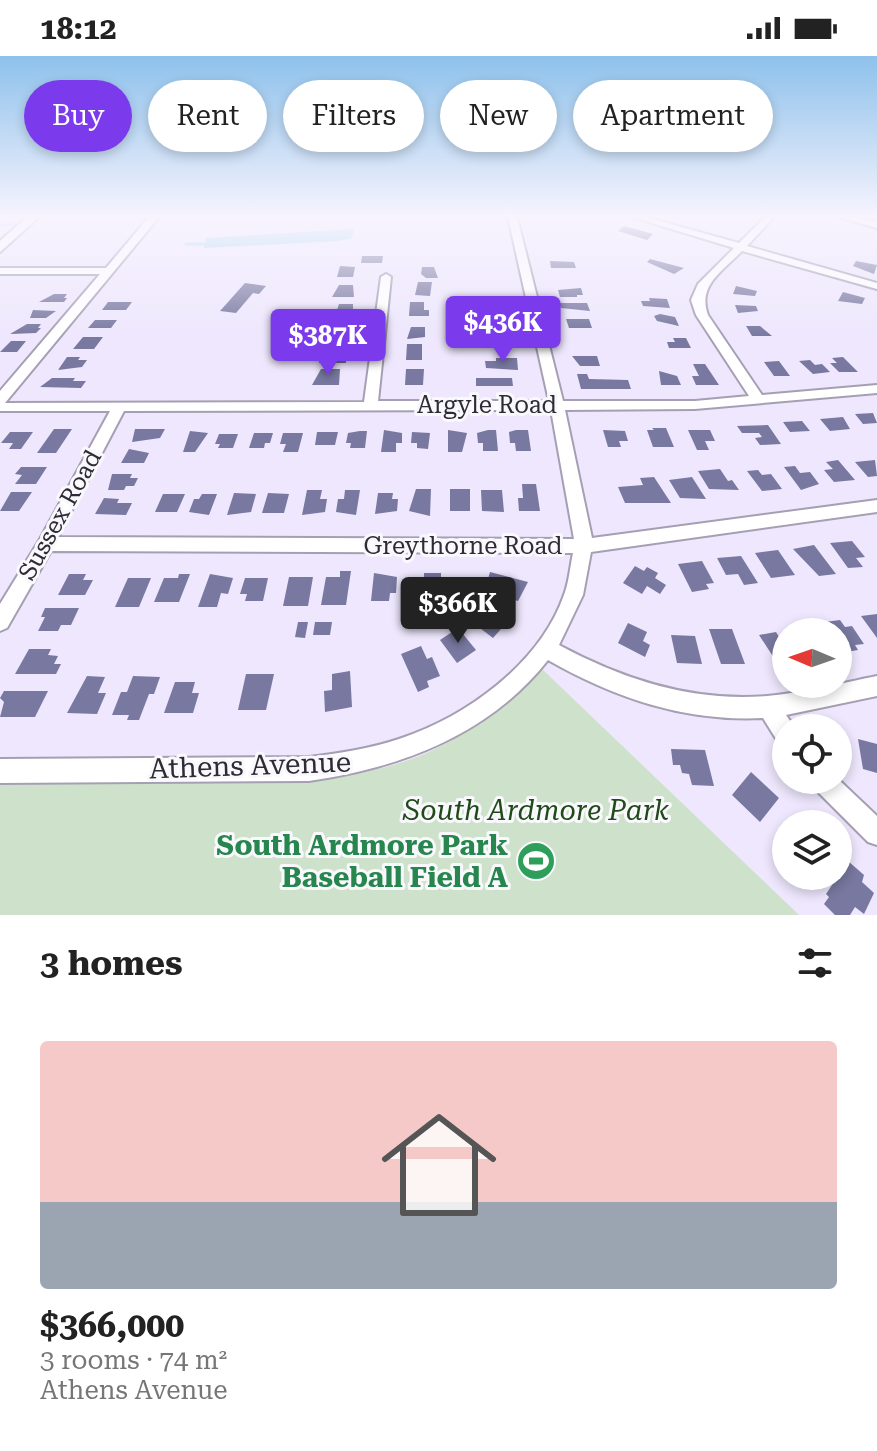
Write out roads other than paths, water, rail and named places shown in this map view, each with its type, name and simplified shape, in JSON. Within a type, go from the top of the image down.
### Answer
[{"type":"street","points":[[0,400],[119,257]]},
{"type":"street","name":"Athens Avenue","points":[[0,771],[309,769],[355,763],[396,753],[458,725],[508,688],[545,648],[574,599],[583,546],[558,405],[522,257]]},
{"type":"street","points":[[727,257],[702,286],[697,300],[702,315],[759,401]]},
{"type":"street","points":[[776,257],[877,286]]},
{"type":"street","points":[[0,271],[107,271]]},
{"type":"street","points":[[371,405],[386,277]]},
{"type":"street","name":"Argyle Road","points":[[0,407],[558,405],[759,401],[877,389]]},
{"type":"street","name":"Sussex Road","points":[[0,622],[119,408]]},
{"type":"street","name":"Greythorne Road","points":[[46,544],[583,546],[877,506]]},
{"type":"street","points":[[545,648],[622,688],[671,702],[722,708],[768,707],[877,686]]},
{"type":"street","points":[[768,707],[773,714]]},
{"type":"street","points":[[837,794],[877,833]]},
{"type":"place","name":"South Ardmore Park Baseball Field A","points":[[536,861]]},
{"type":"park label","name":"South Ardmore Park","points":[[536,810]]}]
